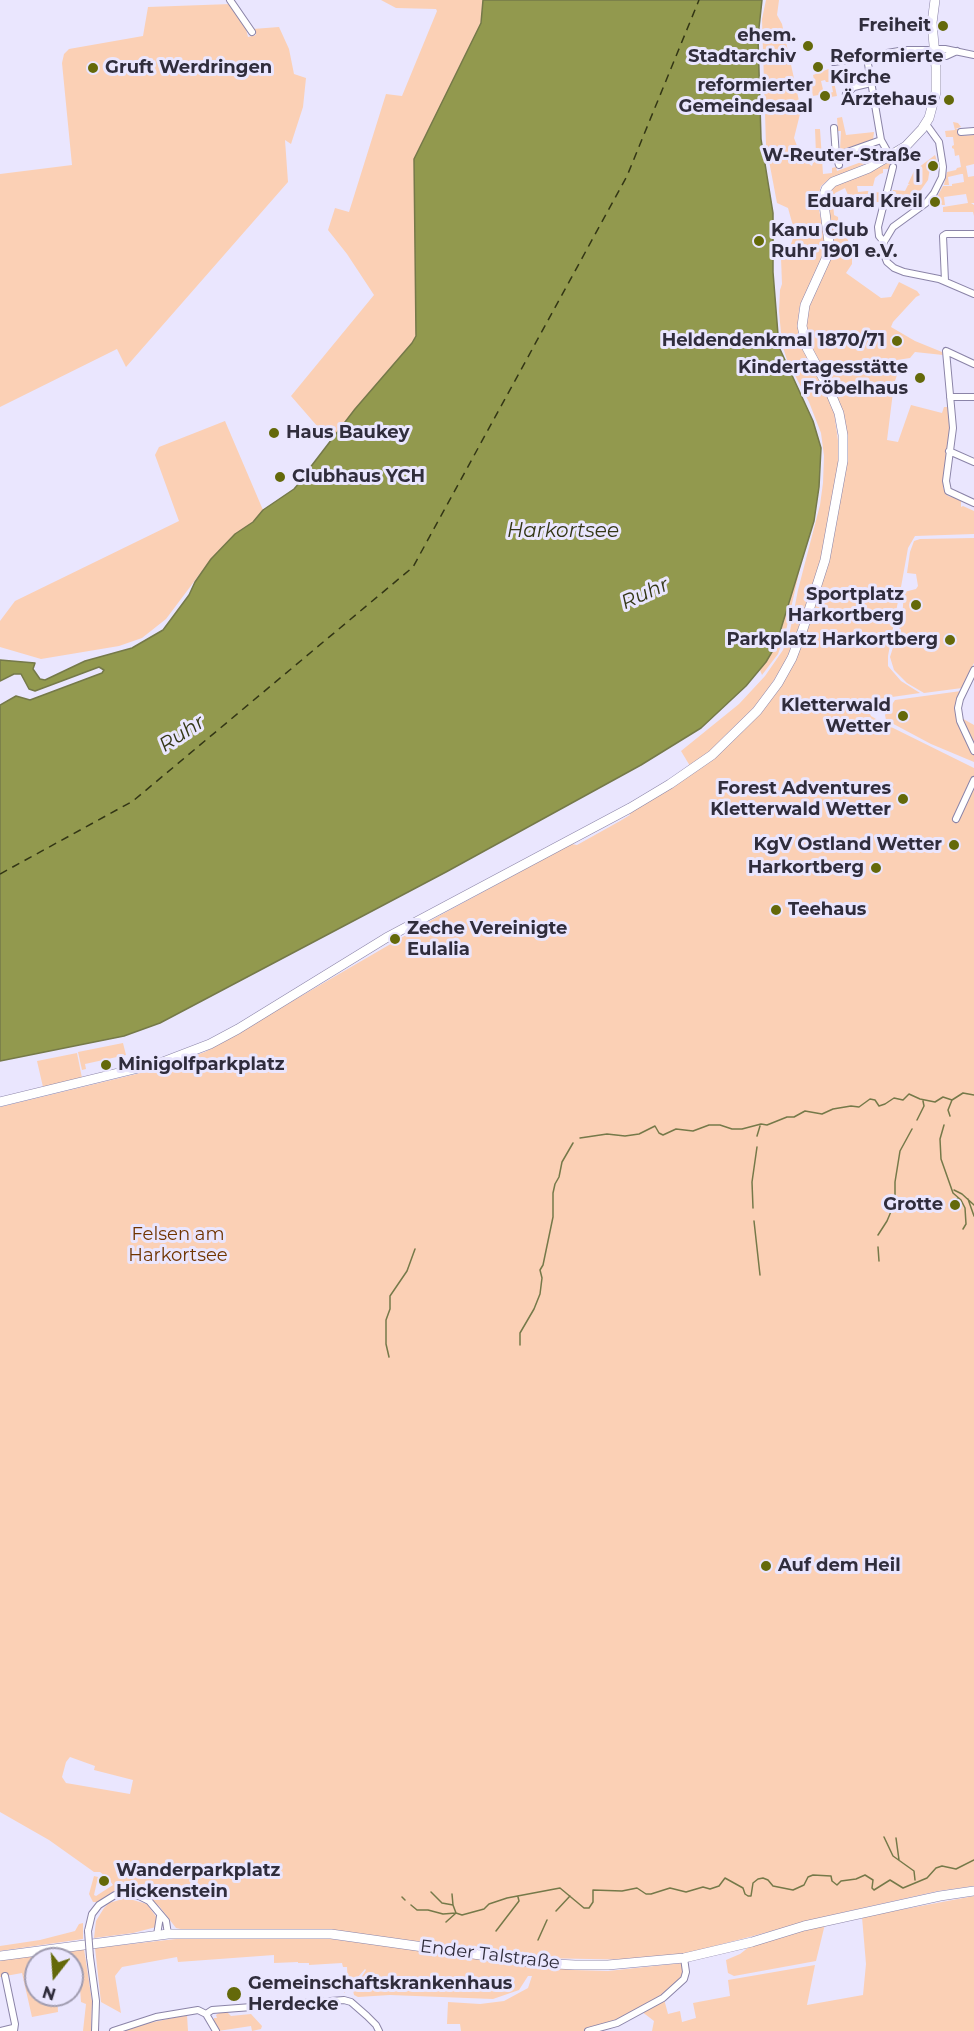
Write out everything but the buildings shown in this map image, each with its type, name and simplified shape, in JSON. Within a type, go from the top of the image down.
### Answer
[{"type":"main road","points":[[0,1102],[163,1062],[210,1044],[387,938],[630,808],[670,784],[712,755],[757,711],[786,670],[807,620],[825,560],[843,461],[843,435],[838,413],[828,387],[807,348],[802,326],[805,305],[830,250],[823,197],[826,189],[833,182],[890,156],[913,140],[926,124],[933,111],[936,94],[932,17],[934,0]]},
{"type":"main road","name":"Ender Talstraße","points":[[0,1956],[168,1934],[331,1934],[537,1963],[608,1965],[684,1958],[752,1942],[804,1926],[940,1896],[974,1891]]},
{"type":"street","points":[[230,0],[252,32]]},
{"type":"street","points":[[834,62],[905,50],[934,51],[946,56],[957,51],[974,55]]},
{"type":"street","points":[[867,58],[880,140],[890,156]]},
{"type":"street","points":[[846,94],[854,87],[871,83]]},
{"type":"street","points":[[926,124],[939,142],[943,167],[940,183],[926,203],[893,227],[884,242],[883,252],[887,262],[894,268],[945,281],[974,294]]},
{"type":"street","points":[[834,128],[839,165]]},
{"type":"street","points":[[961,132],[974,130]]},
{"type":"street","points":[[836,156],[880,140]]},
{"type":"street","points":[[884,242],[879,236],[878,227],[893,166]]},
{"type":"street","points":[[945,281],[943,236],[946,234],[974,234]]},
{"type":"street","points":[[974,364],[946,351],[953,428],[946,481],[948,491],[974,502]]},
{"type":"street","points":[[950,397],[974,398]]},
{"type":"street","points":[[949,451],[974,462]]},
{"type":"street","points":[[974,670],[958,708],[960,722],[974,751]]},
{"type":"street","points":[[957,819],[974,780]]},
{"type":"street","points":[[95,2031],[96,2001],[88,1931],[92,1914],[99,1905],[115,1895],[139,1896],[149,1901],[166,1921],[168,1934]]},
{"type":"street","points":[[157,1935],[160,1915]]},
{"type":"street","points":[[588,2031],[617,2023],[663,1998],[684,1979],[686,1972],[684,1958]]},
{"type":"street","points":[[0,2031],[14,2029],[15,2025],[5,1976]]},
{"type":"street","points":[[206,2014],[212,2010],[344,2000],[351,2002],[372,2021],[379,2031]]},
{"type":"street","points":[[113,2031],[156,2017],[198,2010],[206,2014],[216,2031]]},
{"type":"green space","points":[[381,0],[483,0],[481,23],[414,159],[416,336],[355,409],[331,442],[291,396],[374,295],[328,230],[335,208],[349,212],[386,94],[402,96],[437,11],[436,9],[396,8]]},
{"type":"green space","points":[[766,0],[779,0],[777,15],[782,24],[801,110],[794,138],[802,159],[812,166],[816,154],[815,129],[820,129],[823,174],[832,173],[832,168],[836,167],[837,171],[883,154],[883,156],[828,180],[821,186],[818,206],[824,232],[825,251],[799,309],[798,336],[834,412],[840,455],[822,559],[810,599],[785,663],[761,700],[715,748],[690,766],[681,751],[739,704],[765,676],[783,650],[790,631],[820,505],[823,483],[824,456],[821,433],[809,402],[787,360],[782,344],[779,311],[782,284],[781,258],[787,255],[795,233],[788,208],[777,203],[766,145],[762,19]]},
{"type":"green space","points":[[231,4],[246,29],[248,37],[256,35],[253,29],[279,27],[289,49],[294,74],[306,78],[303,107],[291,144],[285,140],[288,182],[126,367],[117,349],[0,407],[0,174],[72,165],[62,63],[64,54],[69,49],[143,36],[148,7]]},
{"type":"green space","points":[[831,68],[837,96],[831,97],[830,93],[833,92],[831,82],[825,80],[821,81],[824,94],[813,96],[811,86],[815,85],[813,75]]},
{"type":"green space","points":[[842,117],[846,135],[874,132],[873,140],[840,150],[841,131],[838,131],[837,118]]},
{"type":"green space","points":[[953,122],[958,123],[961,127],[955,129],[958,129],[959,136],[974,135],[974,164],[966,166],[968,177],[974,176],[974,203],[971,203],[974,205],[974,216],[973,212],[943,212],[943,207],[968,203],[966,194],[944,197],[945,205],[936,199],[943,186],[952,186],[952,184],[964,182],[963,174],[961,174],[948,177],[949,185],[944,185],[947,172],[961,167],[959,155],[955,156],[952,148],[953,137],[946,137],[945,131],[955,130]]},
{"type":"green space","points":[[935,155],[937,161],[931,162],[928,180],[918,194],[902,205],[890,202],[893,190],[905,191],[910,185],[908,184],[914,171]]},
{"type":"green space","name":"Felsen am Harkortsee","points":[[892,161],[889,169],[883,169],[883,173],[875,178],[873,186],[857,186],[858,192],[883,193],[880,202],[868,202],[868,194],[848,195],[845,188],[835,193],[834,215],[838,217],[839,232],[845,234],[852,249],[852,264],[846,273],[881,298],[891,297],[899,282],[917,291],[920,295],[893,322],[891,327],[915,341],[942,352],[943,355],[915,352],[910,358],[897,360],[898,372],[894,384],[887,440],[898,442],[911,405],[942,413],[944,407],[949,407],[950,426],[943,488],[948,496],[961,500],[961,507],[974,511],[974,534],[915,536],[908,548],[901,587],[894,591],[892,599],[898,601],[888,666],[901,681],[920,693],[892,697],[886,705],[877,704],[870,708],[869,712],[881,722],[974,768],[974,1886],[938,1891],[845,1912],[684,1954],[640,1960],[538,1958],[331,1931],[185,1930],[176,1928],[159,1906],[140,1892],[114,1891],[97,1902],[93,1902],[89,1894],[94,1876],[98,1877],[94,1895],[96,1896],[113,1885],[108,1878],[100,1872],[94,1872],[49,1840],[0,1812],[0,1107],[153,1070],[205,1052],[437,917],[571,844],[577,845],[630,815],[629,813],[676,785],[716,757],[751,723],[781,683],[818,592],[846,430],[842,411],[806,334],[807,313],[813,293],[833,252],[827,204],[828,194],[837,184]],"holes":[[[70,1757],[95,1766],[94,1770],[133,1780],[130,1794],[66,1783],[62,1777],[66,1762]]]},
{"type":"green space","points":[[225,421],[263,510],[253,522],[235,534],[211,559],[166,619],[142,638],[119,646],[41,659],[0,647],[0,621],[15,601],[179,521],[155,455],[159,447]]},
{"type":"green space","points":[[974,538],[974,663],[962,688],[924,693],[907,683],[894,670],[890,657],[902,619],[904,592],[916,589],[918,586],[916,574],[907,573],[910,552],[914,541],[920,539]]},
{"type":"green space","points":[[802,559],[785,635],[778,654],[762,675],[760,670],[779,637]]},
{"type":"green space","points":[[961,691],[958,716],[974,725],[974,762],[931,744],[886,720],[885,715],[895,700]]},
{"type":"green space","points":[[123,1043],[126,1055],[85,1064],[86,1069],[82,1070],[78,1052]]},
{"type":"green space","points":[[77,1053],[82,1078],[43,1087],[37,1061]]},
{"type":"green space","points":[[974,1896],[974,2031],[652,2031],[654,2021],[641,2011],[664,1999],[668,2014],[680,2011],[682,2022],[696,2018],[693,2003],[730,1996],[728,1980],[815,1965],[807,2005],[863,1995],[866,1964],[862,1917]]},
{"type":"green space","points":[[126,1898],[147,1904],[157,1918],[156,1927],[133,1933],[94,1938],[96,1921],[104,1908],[109,1903]]},
{"type":"green space","points":[[83,1923],[83,1939],[0,1951],[0,1946],[40,1940],[75,1931],[79,1924]]},
{"type":"green space","points":[[825,1924],[816,1961],[734,1976],[728,1973],[726,1960],[740,1954],[753,1944]]},
{"type":"green space","points":[[176,1939],[331,1939],[574,1970],[608,1971],[682,1963],[685,1972],[683,1979],[662,1996],[615,2022],[583,2031],[461,2031],[460,2024],[447,2024],[448,2002],[480,2004],[504,2001],[528,1988],[532,1976],[528,1976],[519,1990],[493,1999],[390,1995],[358,1997],[354,1995],[353,1990],[365,1969],[344,1993],[344,1986],[348,1985],[347,1967],[343,1967],[342,1963],[309,1965],[309,1963],[298,1962],[274,1963],[274,1955],[178,1962],[177,1957],[122,1967],[115,1976],[121,2013],[101,2002],[95,1948]]},
{"type":"green space","points":[[84,1949],[92,2001],[91,2031],[83,2031],[86,2004],[84,2003]]},
{"type":"green space","points":[[24,1957],[24,1982],[22,1973],[0,1977],[0,1960]]},
{"type":"green space","points":[[30,2007],[58,2007],[58,2012],[32,2017]]},
{"type":"green space","points":[[227,2012],[231,2016],[251,2014],[262,2026],[261,2029],[252,2031],[251,2026],[218,2031],[214,2018],[217,2018],[216,2015],[219,2013]]},
{"type":"green space","points":[[187,2015],[188,2031],[122,2031],[149,2023]]},
{"type":"water","name":"Harkortsee","points":[[483,0],[762,0],[758,37],[761,139],[773,213],[773,272],[779,347],[813,421],[821,448],[814,521],[776,645],[766,662],[746,686],[701,728],[641,765],[446,872],[160,1023],[124,1036],[0,1061],[0,705],[16,696],[30,700],[102,673],[104,670],[99,667],[35,691],[29,689],[21,674],[14,674],[0,681],[0,660],[35,663],[33,669],[40,679],[45,680],[85,661],[132,648],[163,630],[189,595],[211,559],[235,534],[253,522],[263,510],[294,489],[355,409],[412,343],[416,336],[414,159],[481,23]]},
{"type":"waterway","points":[[580,1138],[607,1134],[625,1136],[639,1134],[655,1126],[663,1135],[676,1129],[693,1131],[709,1125],[742,1129],[761,1124],[767,1125],[787,1117],[794,1117],[805,1111],[822,1114],[833,1109],[859,1107],[870,1099],[875,1100],[879,1106],[894,1098],[903,1100],[909,1094],[935,1102],[943,1097],[952,1100],[963,1093],[974,1095]]},
{"type":"waterway","points":[[950,1116],[948,1110],[952,1100]]},
{"type":"waterway","points":[[917,1120],[924,1106],[923,1101]]},
{"type":"waterway","points":[[944,1125],[940,1139],[941,1159],[953,1193],[961,1200],[965,1208],[966,1224],[963,1229]]},
{"type":"waterway","points":[[757,1136],[760,1126]]},
{"type":"waterway","points":[[878,1235],[895,1202],[895,1182],[900,1151],[912,1129]]},
{"type":"waterway","points":[[520,1345],[520,1333],[540,1294],[542,1278],[540,1270],[553,1217],[555,1184],[562,1162],[573,1143]]},
{"type":"waterway","points":[[753,1208],[752,1182],[757,1147]]},
{"type":"waterway","points":[[954,1190],[974,1205]]},
{"type":"waterway","points":[[953,1204],[958,1198]]},
{"type":"waterway","points":[[968,1199],[974,1216]]},
{"type":"waterway","points":[[754,1221],[760,1275]]},
{"type":"waterway","points":[[878,1247],[879,1261]]},
{"type":"waterway","points":[[389,1357],[386,1344],[386,1320],[390,1309],[390,1296],[407,1271],[415,1249]]},
{"type":"waterway","points":[[884,1837],[893,1856],[914,1871],[915,1880]]},
{"type":"waterway","points":[[896,1838],[899,1860]]},
{"type":"waterway","points":[[411,1905],[417,1910],[462,1915],[484,1909],[489,1904],[507,1898],[560,1888],[584,1908],[589,1908],[593,1902],[593,1890],[622,1891],[637,1888],[646,1894],[651,1894],[670,1888],[686,1892],[703,1887],[710,1889],[719,1886],[725,1878],[743,1888],[748,1896],[751,1896],[753,1883],[758,1879],[763,1878],[773,1886],[793,1890],[804,1885],[808,1877],[813,1875],[831,1876],[832,1881],[837,1885],[841,1881],[865,1875],[873,1880],[874,1890],[890,1880],[903,1888],[927,1878],[936,1868],[942,1866],[956,1869],[974,1860]]},
{"type":"waterway","points":[[431,1892],[442,1903],[453,1905],[456,1913],[446,1922]]},
{"type":"waterway","points":[[452,1894],[453,1905]]},
{"type":"waterway","points":[[556,1911],[570,1896]]},
{"type":"waterway","points":[[402,1897],[405,1900]]},
{"type":"waterway","points":[[496,1931],[519,1901],[518,1897]]},
{"type":"waterway","points":[[538,1940],[547,1920]]},
{"type":"ferry route","points":[[0,874],[133,801],[413,567],[627,176],[699,0]]},
{"type":"place","name":"Freiheit","points":[[943,26]]},
{"type":"place","name":"ehem. Stadtarchiv","points":[[808,46]]},
{"type":"place","name":"Reformierte Kirche","points":[[818,67]]},
{"type":"place","name":"Gruft Werdringen","points":[[93,68]]},
{"type":"place","name":"reformierter Gemeindesaal","points":[[825,96]]},
{"type":"place","name":"Ärztehaus","points":[[949,100]]},
{"type":"place","name":"W-Reuter-Straße I","points":[[933,166]]},
{"type":"place","name":"Eduard Kreil","points":[[935,202]]},
{"type":"place","name":"Kanu Club Ruhr 1901 e.V.","points":[[759,241]]},
{"type":"place","name":"Heldendenkmal 1870/71","points":[[897,341]]},
{"type":"place","name":"Kindertagesstätte Fröbelhaus","points":[[920,378]]},
{"type":"place","name":"Haus Baukey","points":[[274,433]]},
{"type":"place","name":"Clubhaus YCH","points":[[280,477]]},
{"type":"place","name":"Sportplatz Harkortberg","points":[[916,605]]},
{"type":"place","name":"Parkplatz Harkortberg","points":[[950,640]]},
{"type":"place","name":"Kletterwald Wetter","points":[[903,716]]},
{"type":"place","name":"Forest Adventures Kletterwald Wetter","points":[[903,799]]},
{"type":"place","name":"KgV Ostland Wetter","points":[[954,845]]},
{"type":"place","name":"Harkortberg","points":[[876,868]]},
{"type":"place","name":"Teehaus","points":[[776,910]]},
{"type":"place","name":"Zeche Vereinigte Eulalia","points":[[395,939]]},
{"type":"place","name":"Minigolfparkplatz","points":[[106,1065]]},
{"type":"place","name":"Grotte","points":[[955,1205]]},
{"type":"place","name":"Auf dem Heil","points":[[766,1566]]},
{"type":"place","name":"Wanderparkplatz Hickenstein","points":[[104,1881]]},
{"type":"place","name":"Gemeinschaftskrankenhaus Herdecke","points":[[234,1994]]},
{"type":"water label","name":"Ruhr","points":[[645,594]]},
{"type":"water label","name":"Ruhr","points":[[182,734]]}]
